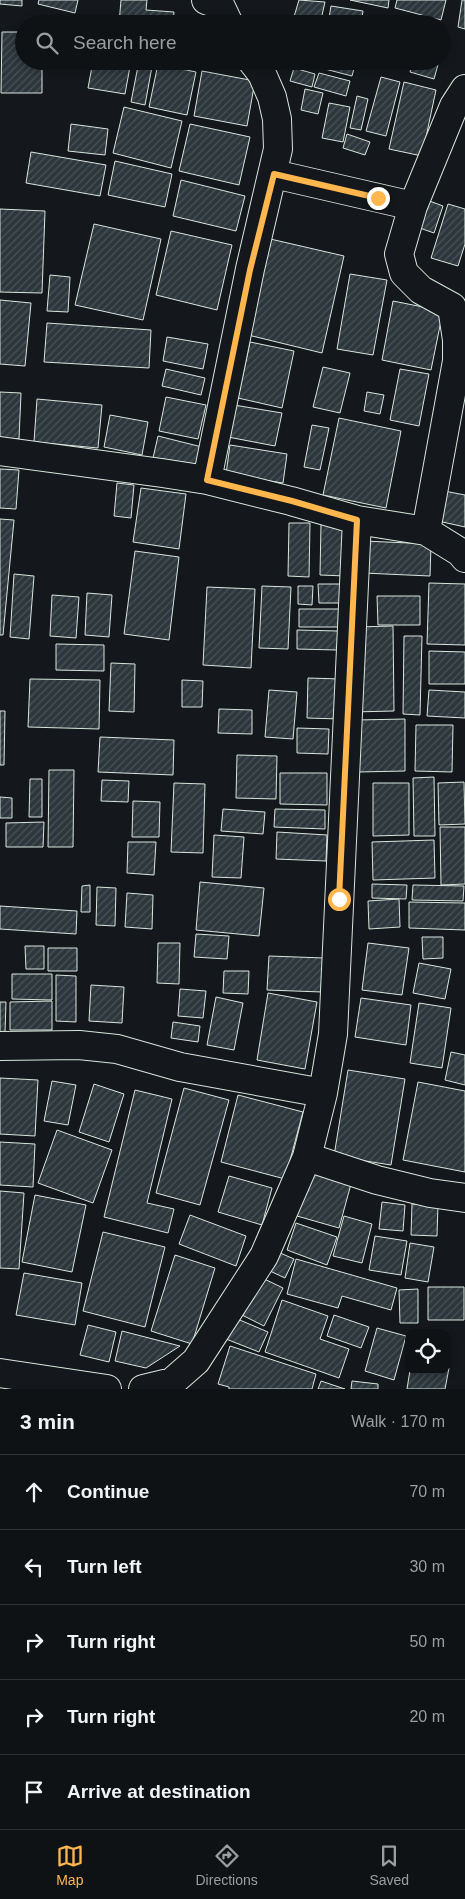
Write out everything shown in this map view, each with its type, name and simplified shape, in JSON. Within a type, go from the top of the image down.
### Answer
[{"type":"street","points":[[207,480],[250,270],[274,174],[278,149],[272,97],[259,70]]},
{"type":"street","points":[[426,531],[457,361],[457,340],[452,307],[421,290],[404,274],[399,254],[413,206],[454,106],[465,89]]},
{"type":"street","points":[[274,174],[413,206]]},
{"type":"street","points":[[0,451],[162,472],[207,480],[292,501],[357,520],[426,531],[460,552],[465,558]]},
{"type":"street","points":[[143,1389],[172,1382],[196,1361],[264,1256],[307,1157],[323,1093],[333,1034],[357,520]]},
{"type":"street","points":[[0,1046],[79,1045],[117,1050],[180,1067],[323,1093]]},
{"type":"street","points":[[307,1157],[377,1180],[430,1193],[465,1198]]},
{"type":"street","points":[[0,1373],[107,1389]]},
{"type":"building","points":[[0,0],[22,0],[22,6],[0,4]]},
{"type":"building","points":[[39,0],[78,0],[75,13],[38,4]]},
{"type":"building","points":[[121,0],[147,0],[146,10],[174,12],[174,15],[120,15]]},
{"type":"building","points":[[299,0],[325,2],[322,15],[294,15]]},
{"type":"building","points":[[350,0],[389,0],[388,8]]},
{"type":"building","points":[[397,0],[446,0],[442,15],[422,15],[395,8]]},
{"type":"building","points":[[462,0],[465,0],[465,29],[458,27]]},
{"type":"building","points":[[331,6],[363,11],[362,15],[330,15]]},
{"type":"building","points":[[2,32],[15,32],[15,70],[42,70],[42,93],[1,93]]},
{"type":"building","points":[[91,70],[129,70],[125,94],[88,88]]},
{"type":"building","points":[[137,70],[151,70],[145,105],[131,102]]},
{"type":"building","points":[[157,70],[186,70],[196,72],[187,115],[149,107]]},
{"type":"building","points":[[293,70],[315,74],[312,87],[290,81]]},
{"type":"building","points":[[329,70],[354,70],[352,76]]},
{"type":"building","points":[[411,70],[436,70],[434,79],[410,72]]},
{"type":"building","points":[[202,71],[255,81],[247,126],[194,116]]},
{"type":"building","points":[[319,73],[350,81],[346,96],[314,87]]},
{"type":"building","points":[[381,77],[400,82],[386,136],[366,131]]},
{"type":"building","points":[[404,82],[436,90],[422,156],[389,149]]},
{"type":"building","points":[[305,89],[323,93],[318,114],[301,110]]},
{"type":"building","points":[[357,96],[368,99],[361,130],[350,128]]},
{"type":"building","points":[[329,103],[350,107],[343,142],[322,138]]},
{"type":"building","points":[[124,107],[182,121],[171,168],[113,153]]},
{"type":"building","points":[[71,124],[108,129],[105,155],[68,151]]},
{"type":"building","points":[[190,124],[250,137],[239,185],[179,171]]},
{"type":"building","points":[[347,134],[370,142],[365,155],[343,148]]},
{"type":"building","points":[[31,152],[106,165],[100,196],[26,183]]},
{"type":"building","points":[[115,161],[172,174],[165,207],[108,195]]},
{"type":"building","points":[[181,180],[245,196],[236,231],[173,216]]},
{"type":"building","points":[[424,199],[443,206],[434,233],[414,226]]},
{"type":"building","points":[[448,204],[465,209],[465,244],[458,266],[431,258]]},
{"type":"building","points":[[0,209],[45,211],[42,293],[0,292]]},
{"type":"building","points":[[94,224],[161,239],[143,320],[75,305]]},
{"type":"building","points":[[171,231],[232,245],[217,310],[156,295]]},
{"type":"building","points":[[266,238],[344,256],[322,353],[244,334]]},
{"type":"building","points":[[350,274],[387,280],[373,355],[337,349]]},
{"type":"building","points":[[50,275],[70,277],[68,312],[47,311]]},
{"type":"building","points":[[0,300],[31,303],[25,366],[0,364]]},
{"type":"building","points":[[393,301],[443,311],[431,370],[382,360]]},
{"type":"building","points":[[47,323],[151,330],[149,368],[44,362]]},
{"type":"building","points":[[167,337],[208,344],[203,369],[163,361]]},
{"type":"building","points":[[250,342],[294,351],[282,408],[238,398]]},
{"type":"building","points":[[323,367],[350,373],[340,413],[313,407]]},
{"type":"building","points":[[166,369],[205,378],[201,395],[162,386]]},
{"type":"building","points":[[400,369],[429,374],[419,426],[390,420]]},
{"type":"building","points":[[0,392],[21,393],[19,439],[0,438]]},
{"type":"building","points":[[367,392],[384,395],[380,414],[364,411]]},
{"type":"building","points":[[166,397],[206,405],[198,439],[159,431]]},
{"type":"building","points":[[37,399],[102,405],[98,448],[34,442]]},
{"type":"building","points":[[234,405],[282,413],[275,446],[228,437]]},
{"type":"building","points":[[110,415],[148,422],[142,455],[104,447]]},
{"type":"building","points":[[339,418],[401,431],[386,508],[323,495]]},
{"type":"building","points":[[312,425],[329,428],[320,470],[304,467]]},
{"type":"building","points":[[158,436],[202,447],[197,468],[153,458]]},
{"type":"building","points":[[230,445],[287,454],[283,483],[226,474]]},
{"type":"building","points":[[0,469],[19,470],[16,509],[0,508]]},
{"type":"building","points":[[117,483],[134,485],[131,518],[114,516]]},
{"type":"building","points":[[141,488],[186,494],[179,549],[133,542]]},
{"type":"building","points":[[444,491],[465,495],[465,527],[438,521]]},
{"type":"building","points":[[0,519],[14,520],[3,635],[0,635]]},
{"type":"building","points":[[289,523],[310,523],[309,577],[288,576]]},
{"type":"building","points":[[321,524],[347,525],[346,576],[320,575]]},
{"type":"building","points":[[364,541],[431,544],[430,576],[363,573]]},
{"type":"building","points":[[135,551],[179,557],[169,640],[124,634]]},
{"type":"building","points":[[14,574],[34,576],[29,639],[10,637]]},
{"type":"building","points":[[429,583],[465,584],[465,645],[427,644]]},
{"type":"building","points":[[318,584],[341,584],[341,603],[319,603]]},
{"type":"building","points":[[262,586],[291,587],[288,649],[259,648]]},
{"type":"building","points":[[298,586],[313,586],[312,605],[298,604]]},
{"type":"building","points":[[207,587],[255,589],[251,668],[203,665]]},
{"type":"building","points":[[87,593],[112,595],[109,637],[85,635]]},
{"type":"building","points":[[52,595],[79,597],[76,638],[50,636]]},
{"type":"building","points":[[377,596],[420,596],[420,625],[378,625]]},
{"type":"building","points":[[299,609],[339,609],[339,627],[299,627]]},
{"type":"building","points":[[393,626],[394,711],[352,712],[355,627]]},
{"type":"building","points":[[297,630],[338,631],[337,650],[297,649]]},
{"type":"building","points":[[404,636],[422,636],[420,715],[403,714]]},
{"type":"building","points":[[56,644],[104,645],[104,671],[56,670]]},
{"type":"building","points":[[429,651],[465,652],[465,684],[429,684]]},
{"type":"building","points":[[111,663],[135,664],[134,712],[109,711]]},
{"type":"building","points":[[308,678],[341,679],[340,719],[307,718]]},
{"type":"building","points":[[30,679],[100,680],[99,729],[28,727]]},
{"type":"building","points":[[182,680],[203,681],[202,707],[182,707]]},
{"type":"building","points":[[269,690],[297,692],[293,739],[265,737]]},
{"type":"building","points":[[429,690],[465,692],[465,718],[427,716]]},
{"type":"building","points":[[219,709],[252,710],[252,734],[218,733]]},
{"type":"building","points":[[0,711],[5,711],[4,765],[0,765]]},
{"type":"building","points":[[405,719],[405,771],[358,772],[357,720]]},
{"type":"building","points":[[416,725],[453,725],[452,772],[415,771]]},
{"type":"building","points":[[297,728],[329,729],[328,754],[297,753]]},
{"type":"building","points":[[100,737],[174,740],[173,775],[98,772]]},
{"type":"building","points":[[237,755],[277,756],[276,799],[236,798]]},
{"type":"building","points":[[49,770],[74,770],[73,847],[48,847]]},
{"type":"building","points":[[280,773],[327,773],[327,805],[280,804]]},
{"type":"building","points":[[434,777],[435,836],[414,836],[413,778]]},
{"type":"building","points":[[30,779],[42,779],[42,817],[29,817]]},
{"type":"building","points":[[102,780],[129,781],[128,802],[101,801]]},
{"type":"building","points":[[464,782],[465,824],[439,825],[438,783]]},
{"type":"building","points":[[174,783],[205,784],[203,853],[171,852]]},
{"type":"building","points":[[373,783],[409,783],[409,835],[373,836]]},
{"type":"building","points":[[0,797],[12,798],[12,818],[0,818]]},
{"type":"building","points":[[133,801],[160,802],[159,837],[132,837]]},
{"type":"building","points":[[223,809],[265,812],[263,834],[221,831]]},
{"type":"building","points":[[275,809],[325,810],[325,829],[274,827]]},
{"type":"building","points":[[44,822],[43,847],[6,847],[6,823]]},
{"type":"building","points":[[440,827],[465,827],[465,884],[441,885]]},
{"type":"building","points":[[277,832],[327,835],[326,861],[276,859]]},
{"type":"building","points":[[214,835],[244,837],[241,878],[212,877]]},
{"type":"building","points":[[434,840],[435,878],[373,880],[372,842]]},
{"type":"building","points":[[128,842],[156,842],[154,875],[127,873]]},
{"type":"building","points":[[200,882],[264,888],[259,936],[196,930]]},
{"type":"building","points":[[372,884],[407,885],[406,899],[372,898]]},
{"type":"building","points":[[90,885],[90,912],[81,912],[82,886]]},
{"type":"building","points":[[413,885],[464,886],[463,901],[412,900]]},
{"type":"building","points":[[97,887],[116,888],[115,926],[96,925]]},
{"type":"building","points":[[127,893],[153,895],[152,929],[125,927]]},
{"type":"building","points":[[399,899],[400,927],[369,929],[368,901]]},
{"type":"building","points":[[409,902],[465,903],[465,930],[409,928]]},
{"type":"building","points":[[0,906],[77,911],[76,934],[0,929]]},
{"type":"building","points":[[196,934],[229,936],[227,959],[194,957]]},
{"type":"building","points":[[422,937],[443,937],[443,958],[423,959]]},
{"type":"building","points":[[158,943],[180,943],[179,984],[157,983]]},
{"type":"building","points":[[368,943],[409,948],[402,995],[362,990]]},
{"type":"building","points":[[25,946],[44,946],[44,969],[26,969]]},
{"type":"building","points":[[48,948],[77,948],[77,971],[48,971]]},
{"type":"building","points":[[269,956],[324,958],[322,992],[267,990]]},
{"type":"building","points":[[419,963],[451,969],[445,999],[413,993]]},
{"type":"building","points":[[224,971],[249,971],[248,994],[223,993]]},
{"type":"building","points":[[12,974],[52,974],[52,1000],[12,999]]},
{"type":"building","points":[[56,975],[76,976],[76,1022],[56,1021]]},
{"type":"building","points":[[91,985],[124,987],[122,1023],[89,1021]]},
{"type":"building","points":[[180,989],[206,991],[203,1018],[178,1016]]},
{"type":"building","points":[[268,993],[317,1002],[305,1069],[257,1060]]},
{"type":"building","points":[[216,997],[243,1003],[234,1050],[207,1045]]},
{"type":"building","points":[[361,998],[411,1005],[406,1045],[355,1037]]},
{"type":"building","points":[[52,1001],[52,1030],[10,1030],[10,1002]]},
{"type":"building","points":[[0,1002],[6,1002],[5,1033],[0,1033]]},
{"type":"building","points":[[419,1003],[451,1008],[442,1068],[410,1063]]},
{"type":"building","points":[[173,1022],[200,1026],[198,1042],[171,1038]]},
{"type":"building","points":[[451,1052],[465,1055],[465,1085],[445,1080]]},
{"type":"building","points":[[348,1070],[405,1079],[391,1165],[334,1156]]},
{"type":"building","points":[[0,1078],[38,1080],[35,1136],[0,1134]]},
{"type":"building","points":[[52,1081],[76,1085],[68,1125],[44,1121]]},
{"type":"building","points":[[418,1082],[465,1091],[465,1172],[403,1160]]},
{"type":"building","points":[[94,1084],[124,1094],[109,1142],[79,1132]]},
{"type":"building","points":[[184,1088],[229,1100],[200,1205],[156,1193]]},
{"type":"building","points":[[135,1090],[172,1099],[147,1203],[174,1209],[168,1233],[104,1217]]},
{"type":"building","points":[[238,1095],[303,1112],[285,1179],[221,1162]]},
{"type":"building","points":[[57,1130],[112,1150],[93,1203],[38,1183]]},
{"type":"building","points":[[0,1142],[35,1144],[33,1187],[0,1185]]},
{"type":"building","points":[[308,1172],[351,1184],[339,1228],[297,1216]]},
{"type":"building","points":[[229,1176],[272,1188],[262,1225],[218,1212]]},
{"type":"building","points":[[0,1191],[24,1193],[19,1269],[0,1268]]},
{"type":"building","points":[[35,1195],[86,1205],[72,1272],[22,1262]]},
{"type":"building","points":[[382,1202],[405,1205],[403,1231],[379,1229]]},
{"type":"building","points":[[412,1204],[438,1205],[437,1236],[411,1235]]},
{"type":"building","points":[[190,1215],[246,1236],[236,1266],[179,1244]]},
{"type":"building","points":[[344,1216],[372,1224],[362,1263],[333,1256]]},
{"type":"building","points":[[296,1223],[337,1237],[327,1265],[287,1250]]},
{"type":"building","points":[[103,1232],[165,1247],[145,1327],[83,1311]]},
{"type":"building","points":[[375,1236],[407,1241],[401,1275],[369,1270]]},
{"type":"building","points":[[410,1243],[434,1247],[428,1282],[405,1278]]},
{"type":"building","points":[[278,1252],[294,1259],[285,1278],[270,1271]]},
{"type":"building","points":[[175,1255],[215,1268],[192,1344],[151,1331]]},
{"type":"building","points":[[296,1259],[397,1288],[391,1310],[342,1296],[338,1308],[287,1294]]},
{"type":"building","points":[[24,1273],[82,1283],[75,1325],[16,1315]]},
{"type":"building","points":[[256,1275],[283,1288],[264,1326],[238,1313]]},
{"type":"building","points":[[428,1287],[464,1287],[464,1320],[428,1320]]},
{"type":"building","points":[[418,1289],[418,1323],[400,1323],[399,1290]]},
{"type":"building","points":[[282,1300],[328,1316],[320,1339],[349,1349],[339,1378],[265,1352]]},
{"type":"building","points":[[334,1315],[369,1327],[361,1348],[327,1336]]},
{"type":"building","points":[[235,1318],[268,1332],[259,1352],[226,1339]]},
{"type":"building","points":[[88,1325],[116,1332],[109,1362],[80,1355]]},
{"type":"building","points":[[377,1328],[405,1336],[394,1380],[365,1371]]},
{"type":"building","points":[[122,1331],[180,1346],[146,1368],[115,1361]]},
{"type":"building","points":[[230,1346],[316,1374],[312,1389],[229,1389],[229,1387],[218,1384]]},
{"type":"building","points":[[409,1374],[448,1374],[445,1389],[407,1389]]},
{"type":"building","points":[[321,1381],[345,1389],[318,1389]]},
{"type":"building","points":[[352,1381],[378,1384],[378,1389],[351,1389]]},
{"type":"route","points":[[339,899],[357,520],[292,501],[207,480],[250,270],[274,174],[378,198]]}]
